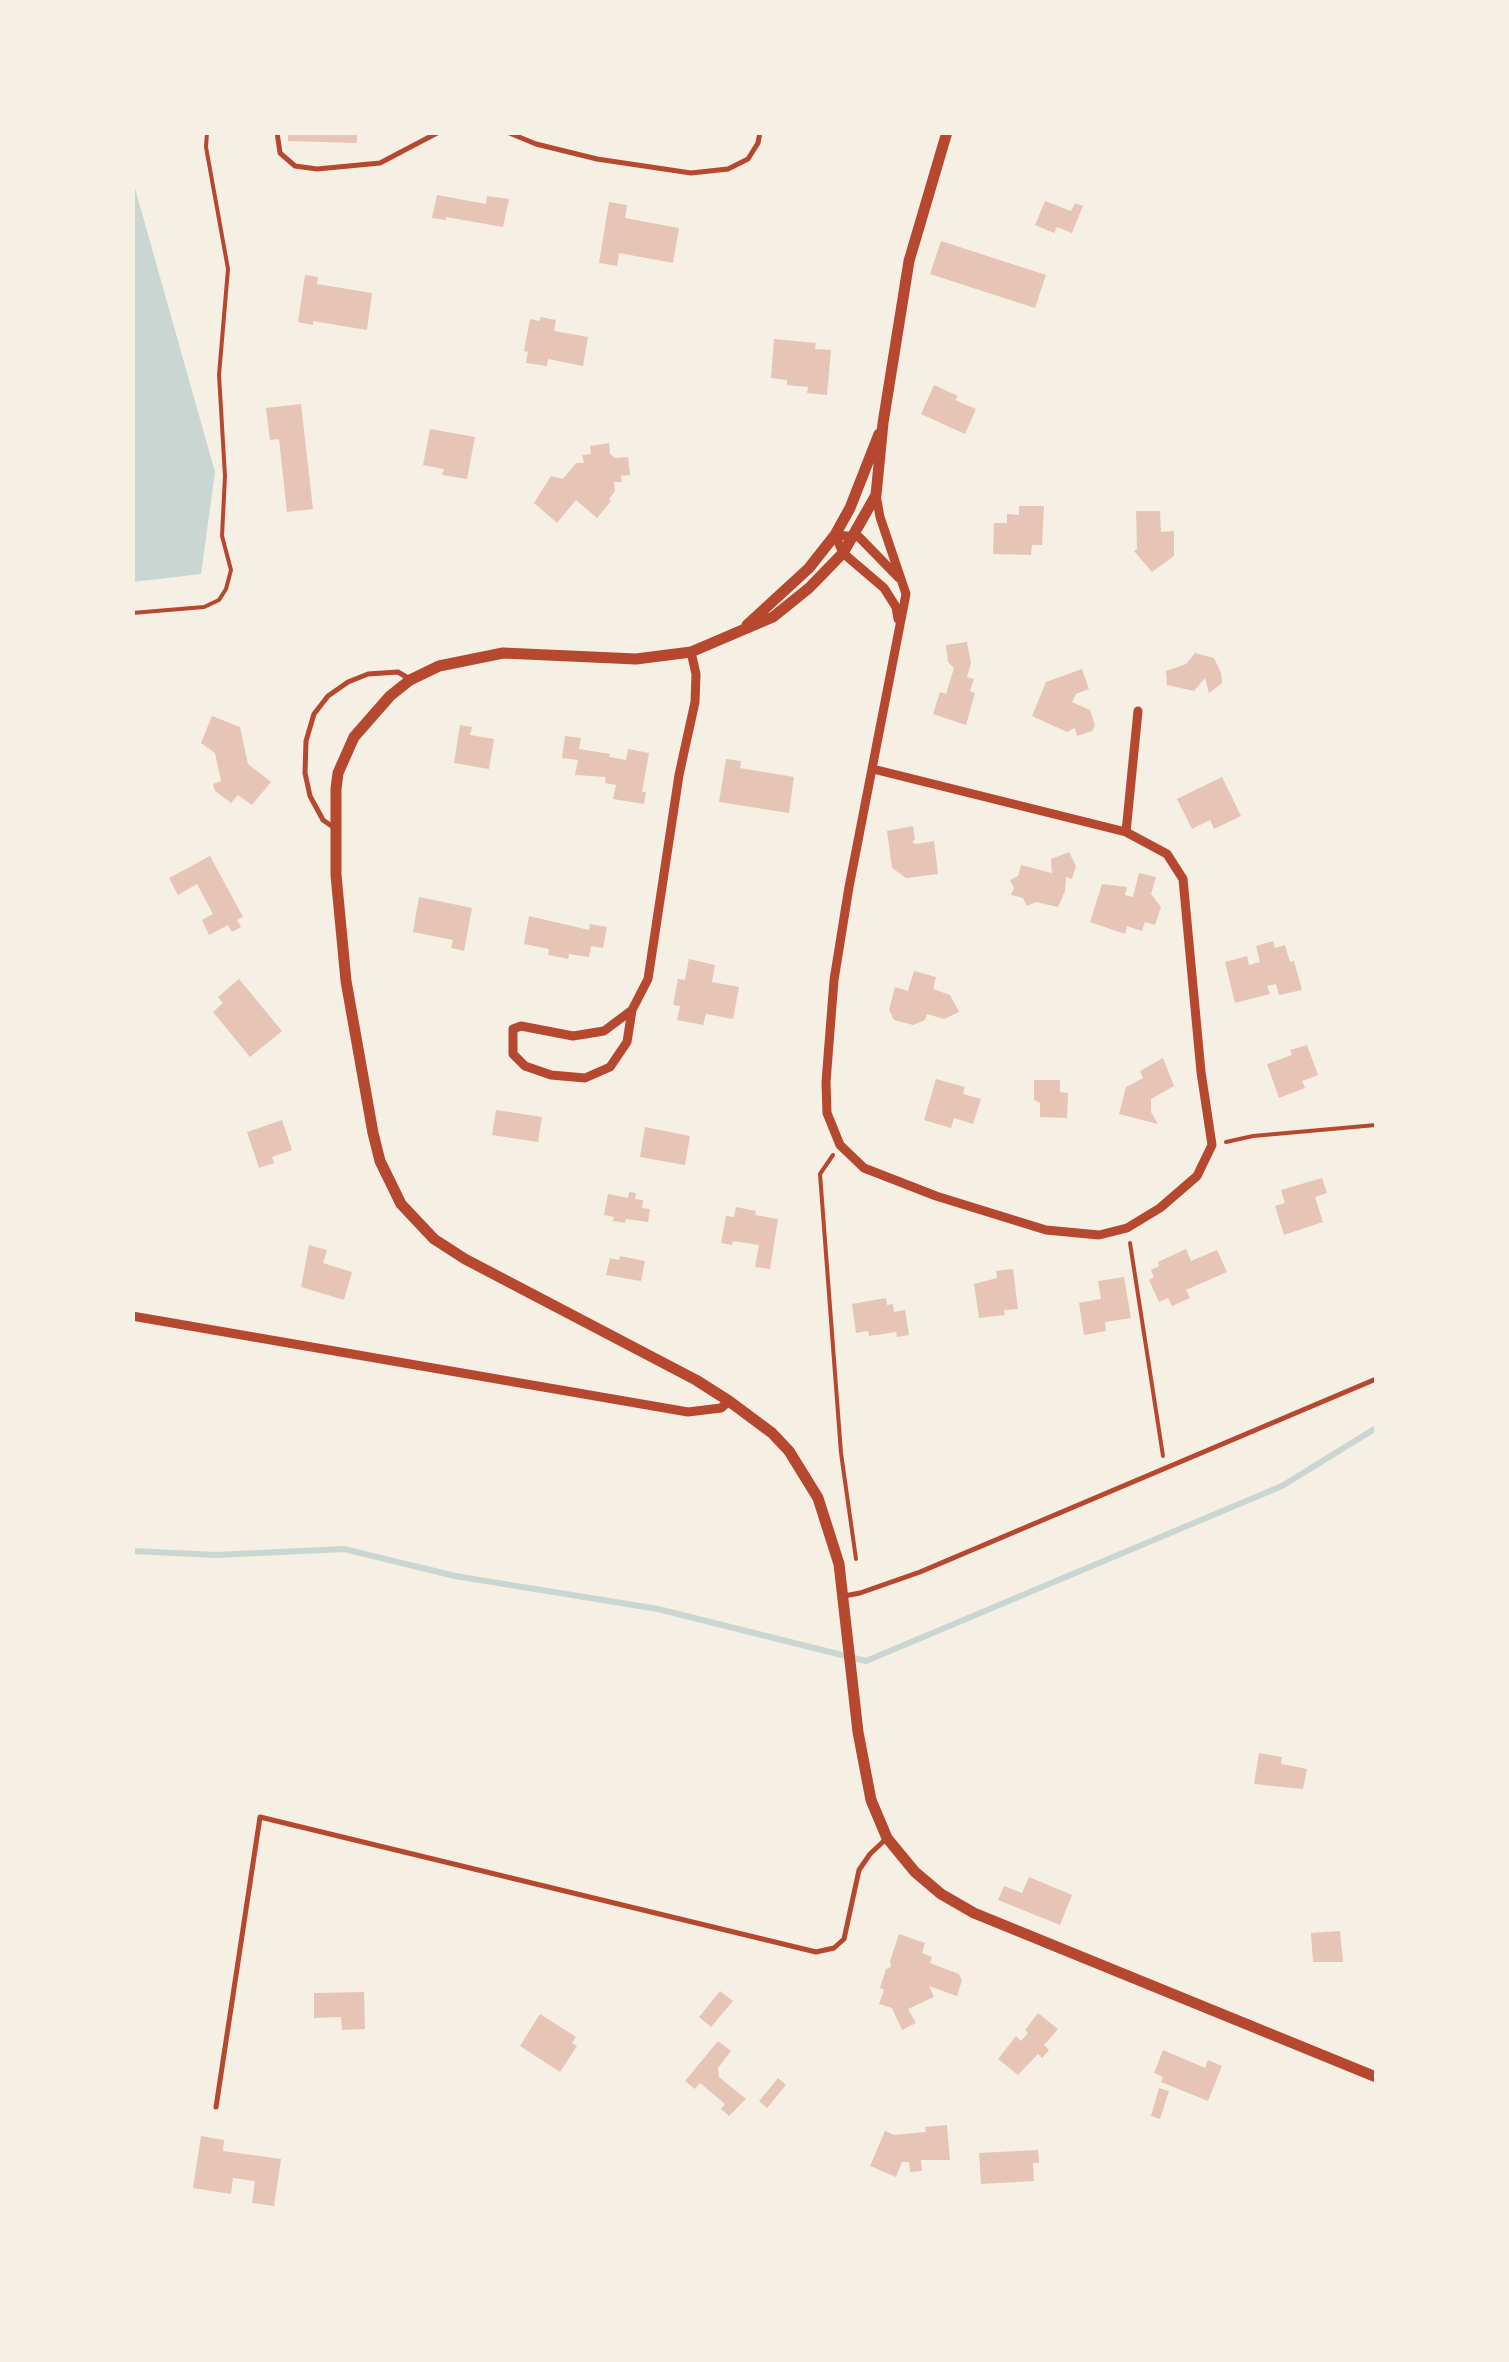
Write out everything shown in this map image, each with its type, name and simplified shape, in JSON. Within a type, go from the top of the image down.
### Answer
[{"type":"street","points":[[873,769],[1126,832],[1167,854],[1182,879],[1200,1072],[1212,1145],[1197,1176],[1160,1208],[1127,1228],[1099,1236],[1046,1230],[936,1196],[864,1168],[840,1145],[827,1113],[834,980],[873,769],[906,594],[876,495],[883,423],[909,261],[948,132]]},
{"type":"street","points":[[740,631],[809,568],[835,535],[850,508],[883,423]]},
{"type":"street","points":[[876,495],[842,553],[809,588],[773,617],[691,652],[636,660],[503,653],[438,666],[410,680],[369,716],[345,754],[336,789],[334,828],[355,1042],[380,1161],[401,1204],[434,1239],[464,1259],[729,1400],[772,1434],[804,1472],[831,1535],[844,1596],[864,1770],[878,1822],[914,1872],[941,1894],[974,1912],[1376,2077]]},
{"type":"street","points":[[835,535],[854,536],[867,542],[900,579]]},
{"type":"street","points":[[835,535],[842,553],[884,588],[896,607],[900,627]]},
{"type":"street","points":[[632,1010],[604,1031],[573,1036],[521,1026],[513,1029],[510,1039],[513,1054],[525,1066],[586,1078],[610,1067],[627,1042],[632,1010],[648,980],[694,702],[696,674],[691,652]]},
{"type":"street","points":[[1126,832],[1138,711]]},
{"type":"street","points":[[132,1316],[688,1412],[721,1408],[729,1400]]},
{"type":"lane","points":[[276,132],[280,154],[295,166],[317,169],[380,163],[439,132]]},
{"type":"lane","points":[[507,132],[536,144],[597,159],[691,173],[728,169],[748,159],[760,132]]},
{"type":"lane","points":[[334,828],[323,820],[310,796],[306,741],[314,714],[328,696],[368,674],[398,672],[410,680]]},
{"type":"lane","points":[[844,1596],[920,1572],[1376,1379]]},
{"type":"lane","points":[[216,2108],[260,1816],[816,1952],[834,1948],[844,1939],[858,1870],[888,1838]]},
{"type":"path","points":[[132,613],[204,607],[219,600],[231,570],[222,536],[225,476],[219,375],[228,269],[206,147],[207,132]]},
{"type":"path","points":[[1212,1145],[1253,1136],[1376,1125]]},
{"type":"path","points":[[840,1145],[820,1174],[841,1453],[857,1570]]},
{"type":"path","points":[[1127,1228],[1165,1468]]},
{"type":"shaded area","points":[[132,178],[215,472],[201,574],[133,582]]},
{"type":"building","points":[[288,132],[357,132],[357,143],[288,141]]},
{"type":"building","points":[[437,195],[486,204],[487,196],[509,199],[503,227],[432,218]]},
{"type":"building","points":[[1045,201],[1071,211],[1075,203],[1083,206],[1072,233],[1057,227],[1054,233],[1035,225]]},
{"type":"building","points":[[609,202],[627,205],[625,218],[679,228],[673,263],[619,253],[617,266],[599,263]]},
{"type":"building","points":[[941,241],[1046,275],[1035,308],[930,274]]},
{"type":"building","points":[[305,275],[318,277],[317,284],[372,293],[367,330],[298,322]]},
{"type":"building","points":[[540,317],[556,320],[554,331],[588,337],[583,366],[548,359],[547,366],[526,363],[528,352],[524,351],[530,319],[540,321]]},
{"type":"building","points":[[774,339],[816,343],[815,349],[831,350],[827,395],[807,393],[808,387],[787,385],[787,380],[771,378]]},
{"type":"building","points":[[934,385],[976,409],[965,434],[921,414]]},
{"type":"building","points":[[301,404],[313,509],[287,512],[279,439],[270,440],[266,408]]},
{"type":"building","points":[[430,429],[475,437],[467,479],[442,475],[444,469],[423,465]]},
{"type":"building","points":[[609,443],[610,454],[615,458],[628,457],[630,475],[621,476],[622,482],[614,482],[611,501],[597,518],[576,500],[557,523],[534,503],[551,476],[563,479],[576,463],[584,463],[582,455],[591,454],[590,446]]},
{"type":"building","points":[[1019,506],[1044,506],[1042,545],[1032,545],[1031,555],[993,554],[994,523],[1007,523],[1007,514],[1019,515]]},
{"type":"building","points":[[1136,511],[1160,511],[1161,532],[1174,531],[1174,556],[1152,572],[1134,551]]},
{"type":"building","points":[[967,642],[971,663],[967,677],[974,679],[970,691],[975,693],[966,725],[933,714],[940,692],[946,694],[954,668],[948,662],[946,645]]},
{"type":"building","points":[[1195,653],[1214,658],[1222,683],[1209,693],[1205,678],[1194,691],[1167,685],[1166,671],[1186,664]]},
{"type":"building","points":[[1082,669],[1089,689],[1076,694],[1072,702],[1090,710],[1095,725],[1092,731],[1077,736],[1075,728],[1067,732],[1032,716],[1046,682]]},
{"type":"building","points":[[212,716],[240,727],[248,764],[271,782],[252,805],[238,795],[231,803],[215,791],[213,784],[221,781],[215,753],[201,743]]},
{"type":"building","points":[[460,725],[472,727],[470,735],[494,739],[489,769],[454,763]]},
{"type":"building","points":[[565,736],[581,738],[579,749],[610,754],[609,757],[626,760],[628,749],[649,753],[642,792],[646,792],[644,804],[613,799],[616,785],[605,783],[606,777],[575,775],[578,760],[562,758]]},
{"type":"building","points":[[726,759],[741,761],[740,768],[794,777],[789,813],[719,802]]},
{"type":"building","points":[[1222,777],[1241,816],[1214,829],[1210,820],[1192,829],[1177,799]]},
{"type":"building","points":[[913,826],[912,842],[934,841],[938,874],[906,878],[892,868],[887,831]]},
{"type":"building","points":[[1069,852],[1076,866],[1072,879],[1066,877],[1058,907],[1036,902],[1027,906],[1023,898],[1011,895],[1014,888],[1010,880],[1018,876],[1021,865],[1052,873],[1051,859]]},
{"type":"building","points":[[210,856],[243,917],[237,920],[241,927],[232,932],[228,925],[209,935],[202,920],[213,914],[197,884],[178,895],[169,878]]},
{"type":"building","points":[[1139,873],[1156,877],[1151,894],[1161,907],[1155,925],[1145,922],[1142,931],[1127,926],[1125,934],[1090,922],[1102,884],[1127,887],[1125,895],[1133,897]]},
{"type":"building","points":[[419,897],[472,908],[464,951],[451,948],[453,940],[413,932]]},
{"type":"building","points":[[529,916],[589,930],[590,924],[607,927],[603,948],[591,946],[589,957],[569,954],[568,959],[548,955],[549,949],[524,944]]},
{"type":"building","points":[[1273,941],[1275,948],[1285,945],[1302,990],[1279,995],[1276,984],[1267,986],[1270,994],[1235,1003],[1225,962],[1247,956],[1249,965],[1260,962],[1256,946]]},
{"type":"building","points":[[689,959],[715,965],[712,982],[739,987],[733,1019],[706,1014],[703,1025],[677,1020],[680,1006],[673,1005],[678,979],[685,980]]},
{"type":"building","points":[[914,971],[936,977],[933,989],[950,995],[959,1012],[944,1019],[927,1014],[925,1020],[913,1025],[894,1020],[889,1010],[895,987],[908,991]]},
{"type":"building","points":[[239,979],[282,1031],[250,1057],[213,1012],[223,1003],[218,997]]},
{"type":"building","points":[[1307,1045],[1318,1075],[1302,1081],[1305,1088],[1279,1098],[1267,1064]]},
{"type":"building","points":[[1163,1058],[1174,1086],[1151,1099],[1151,1112],[1158,1124],[1119,1114],[1126,1087],[1143,1078],[1140,1071]]},
{"type":"building","points":[[936,1079],[965,1087],[963,1094],[981,1099],[973,1124],[954,1118],[951,1128],[924,1120]]},
{"type":"building","points":[[1034,1080],[1060,1080],[1060,1092],[1068,1093],[1067,1118],[1040,1117],[1040,1103],[1034,1100]]},
{"type":"building","points":[[496,1110],[542,1117],[538,1142],[492,1135]]},
{"type":"building","points":[[282,1120],[292,1150],[272,1157],[274,1163],[259,1168],[247,1132]]},
{"type":"building","points":[[645,1127],[690,1136],[685,1165],[640,1157]]},
{"type":"building","points":[[1322,1178],[1327,1193],[1315,1197],[1323,1222],[1284,1235],[1275,1206],[1285,1203],[1281,1190]]},
{"type":"building","points":[[629,1192],[636,1193],[635,1199],[643,1200],[642,1208],[650,1209],[648,1222],[626,1219],[625,1223],[604,1215],[608,1194],[628,1198]]},
{"type":"building","points":[[736,1207],[778,1219],[770,1269],[755,1267],[759,1245],[721,1243],[726,1216],[734,1217]]},
{"type":"building","points":[[309,1245],[327,1250],[323,1263],[352,1272],[344,1300],[301,1287]]},
{"type":"building","points":[[1186,1249],[1191,1261],[1217,1250],[1227,1272],[1186,1290],[1190,1298],[1172,1306],[1168,1298],[1159,1302],[1149,1280],[1154,1277],[1151,1270],[1159,1266],[1158,1262]]},
{"type":"building","points":[[620,1256],[645,1261],[641,1281],[606,1275],[610,1258],[619,1260]]},
{"type":"building","points":[[1013,1269],[1018,1309],[979,1318],[974,1284],[997,1278],[996,1271]]},
{"type":"building","points":[[1124,1277],[1131,1318],[1105,1322],[1106,1331],[1084,1335],[1079,1303],[1101,1299],[1098,1281]]},
{"type":"building","points":[[886,1298],[887,1305],[893,1304],[894,1312],[905,1310],[909,1335],[856,1333],[852,1304]]},
{"type":"building","points":[[1259,1753],[1282,1757],[1281,1764],[1307,1769],[1303,1789],[1254,1784]]},
{"type":"building","points":[[1029,1877],[1072,1895],[1060,1925],[998,1900],[1004,1886],[1022,1893]]},
{"type":"building","points":[[1340,1931],[1343,1962],[1313,1962],[1311,1933]]},
{"type":"building","points":[[899,1934],[925,1943],[922,1953],[932,1957],[930,1963],[959,1974],[962,1980],[957,1996],[929,1986],[934,1997],[908,2009],[916,2023],[902,2030],[892,2008],[879,2004],[884,1990],[880,1988],[886,1969],[891,1967]]},
{"type":"building","points":[[720,1991],[733,2001],[711,2027],[699,2017]]},
{"type":"building","points":[[364,1992],[365,2029],[342,2030],[341,2017],[314,2018],[314,1993]]},
{"type":"building","points":[[1038,2013],[1058,2029],[1044,2045],[1049,2050],[1042,2058],[1038,2054],[1018,2075],[998,2059],[1016,2036],[1021,2041],[1028,2033],[1025,2030]]},
{"type":"building","points":[[540,2014],[576,2037],[572,2043],[577,2046],[560,2072],[520,2046]]},
{"type":"building","points":[[718,2041],[731,2051],[718,2068],[719,2077],[746,2099],[729,2116],[721,2109],[725,2104],[700,2083],[695,2089],[685,2081]]},
{"type":"building","points":[[1163,2050],[1205,2068],[1208,2060],[1222,2066],[1208,2101],[1161,2082],[1163,2077],[1154,2073]]},
{"type":"building","points":[[778,2078],[786,2085],[767,2108],[759,2101]]},
{"type":"building","points":[[1159,2088],[1169,2091],[1160,2119],[1151,2116]]},
{"type":"building","points":[[947,2125],[950,2160],[921,2160],[922,2171],[910,2172],[909,2162],[902,2162],[896,2177],[870,2166],[885,2131],[894,2135],[926,2132],[925,2127]]},
{"type":"building","points":[[201,2136],[224,2140],[223,2151],[281,2159],[274,2206],[252,2203],[255,2181],[233,2178],[231,2194],[193,2188]]},
{"type":"building","points":[[1038,2150],[1039,2163],[1033,2163],[1034,2181],[981,2184],[979,2153]]},
{"type":"waterway","points":[[132,1551],[216,1555],[344,1549],[455,1576],[658,1609],[866,1661],[1282,1486],[1376,1428]]}]
